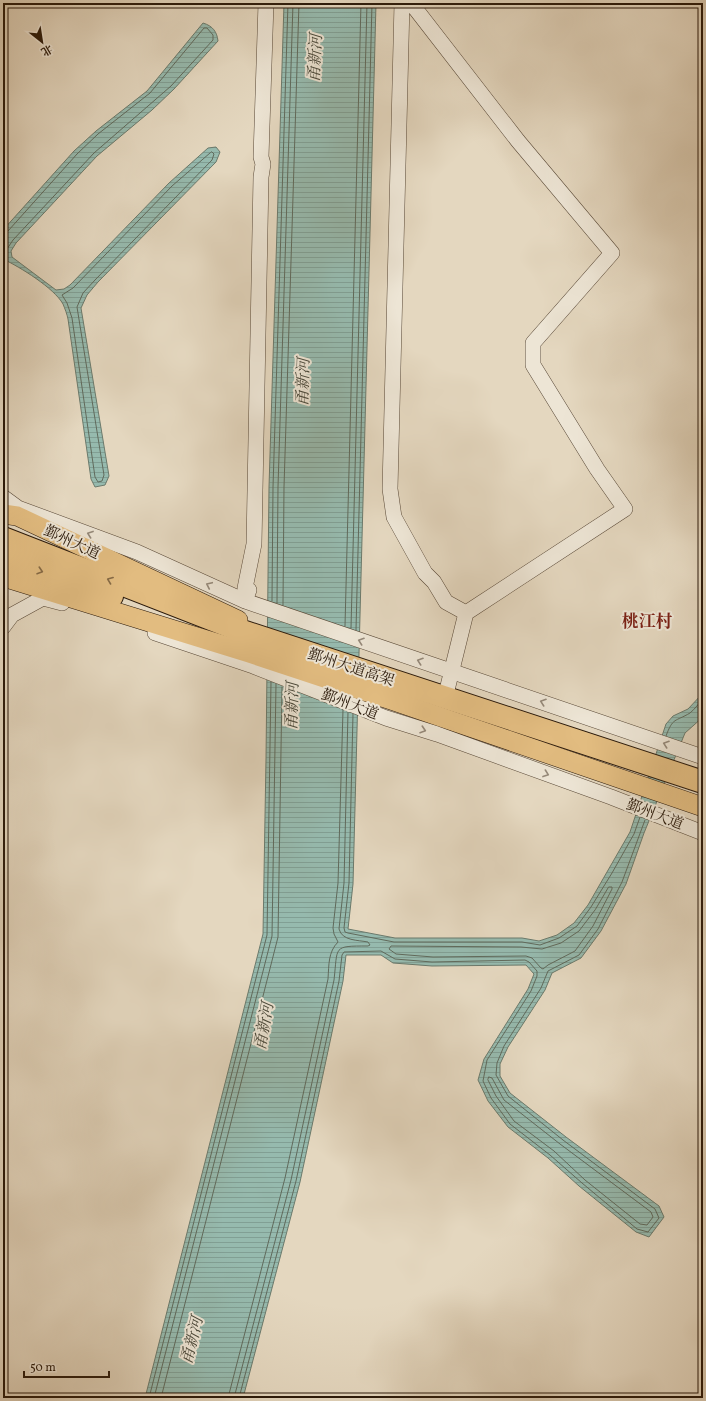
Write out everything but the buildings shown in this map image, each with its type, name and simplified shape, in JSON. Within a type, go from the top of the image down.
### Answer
[{"type":"highway","name":"鄞州大道高架","points":[[3,538],[239,630],[703,782]]},
{"type":"highway","name":"鄞州大道高架","points":[[3,560],[703,796]]},
{"type":"main road","name":"鄞州大道","points":[[3,514],[17,516],[241,621],[399,673],[703,779]]},
{"type":"main road","name":"鄞州大道","points":[[3,577],[251,660],[389,709],[703,807]]},
{"type":"street","points":[[245,601],[249,590],[245,588],[254,544],[261,185],[263,164],[261,157],[266,3]]},
{"type":"street","points":[[402,3],[390,489],[394,517],[425,573],[434,582],[446,602],[466,613]]},
{"type":"street","points":[[411,3],[518,141],[612,253],[533,343],[534,365],[597,469],[625,509],[466,613],[447,690]]},
{"type":"street","name":"鄞州大道","points":[[3,497],[18,508],[137,552],[245,601],[703,757]]},
{"type":"street","name":"鄞州大道","points":[[3,627],[12,615],[43,598],[251,660]]},
{"type":"street","name":"鄞州大道","points":[[389,709],[437,734],[611,797],[703,833]]},
{"type":"water","name":"甬新河","points":[[284,3],[376,3],[353,884],[348,929],[395,938],[522,938],[539,941],[557,935],[574,923],[588,905],[630,832],[666,724],[673,716],[688,709],[703,693],[703,717],[685,733],[644,833],[626,884],[601,931],[581,958],[552,973],[545,990],[508,1047],[500,1064],[500,1076],[510,1093],[566,1137],[659,1206],[664,1217],[649,1237],[636,1232],[579,1186],[548,1158],[508,1127],[488,1101],[478,1080],[484,1059],[528,989],[534,974],[526,965],[432,966],[393,963],[381,955],[346,955],[343,981],[300,1182],[243,1398],[145,1398],[263,934],[269,487]]},
{"type":"water","points":[[203,23],[214,30],[218,41],[174,89],[152,110],[97,156],[16,243],[11,251],[12,257],[56,290],[64,289],[70,285],[169,183],[208,148],[216,147],[220,152],[216,162],[98,282],[87,295],[81,308],[109,476],[105,485],[95,487],[91,479],[66,312],[59,298],[45,285],[3,259],[3,230],[74,151],[96,131],[147,91]]},
{"type":"district","name":"桃江村","points":[[647,621]]}]
